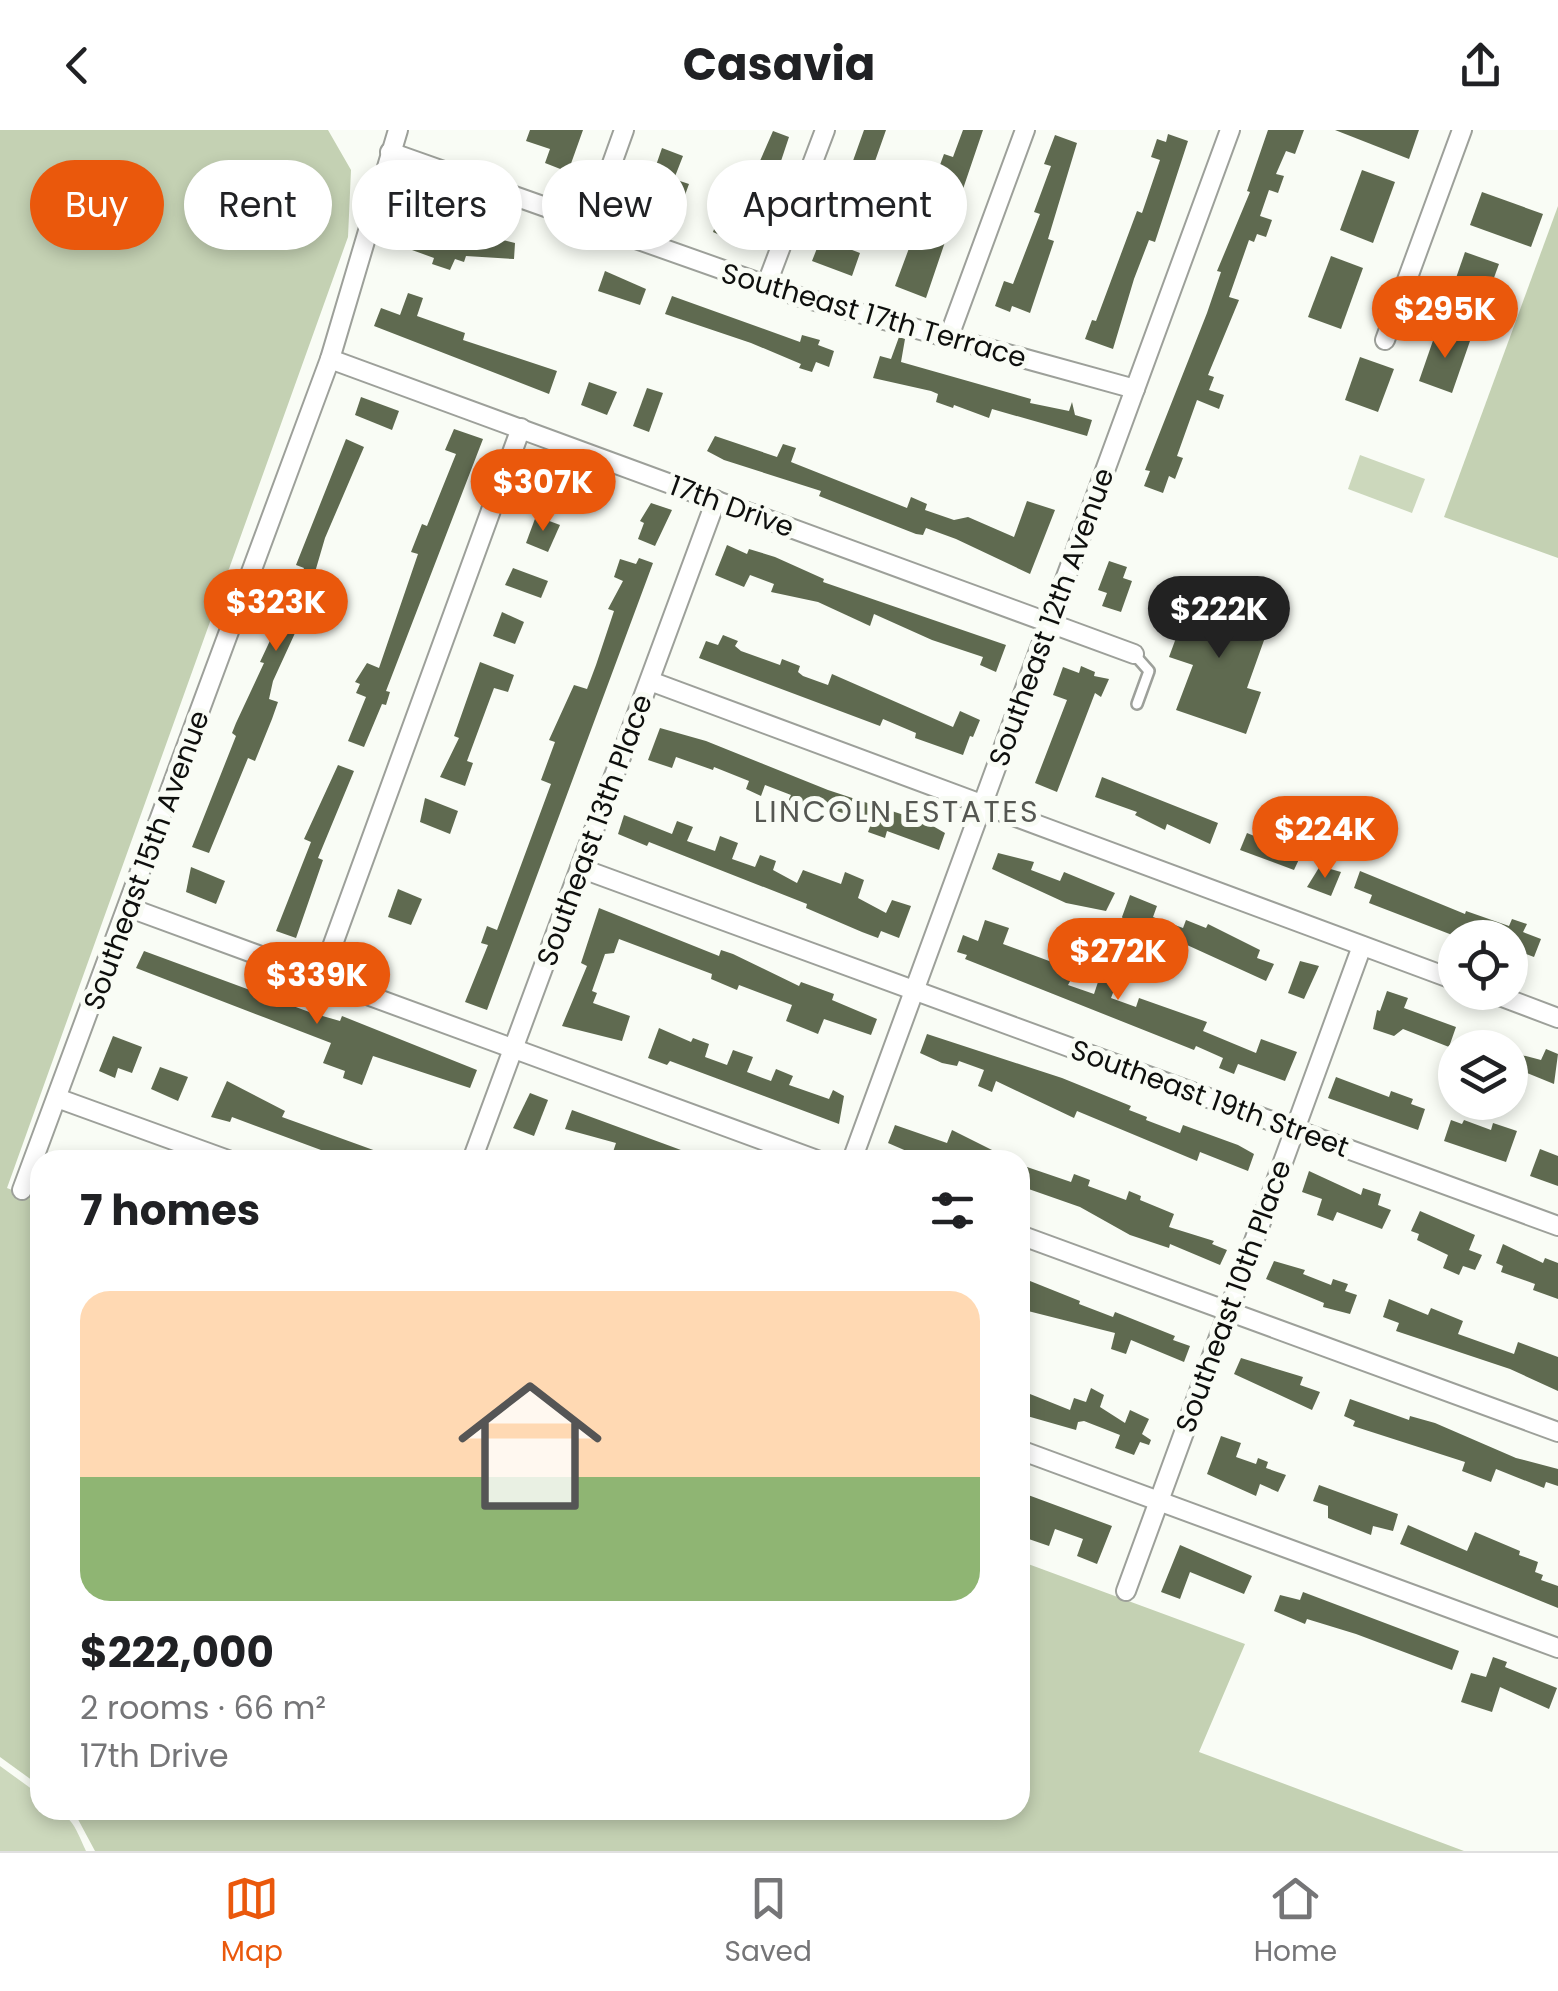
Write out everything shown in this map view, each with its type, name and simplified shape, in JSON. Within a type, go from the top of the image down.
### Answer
[{"type":"street","name":"Southeast 15th Avenue","points":[[37,1150],[130,908],[330,359],[398,130]]},
{"type":"street","points":[[613,160],[624,130]]},
{"type":"street","points":[[766,286],[824,130]]},
{"type":"street","points":[[948,340],[1026,130]]},
{"type":"street","name":"Southeast 12th Avenue","points":[[856,1150],[1230,130]]},
{"type":"street","points":[[1384,340],[1462,130]]},
{"type":"street","name":"Southeast 17th Terrace","points":[[390,152],[542,207]]},
{"type":"street","name":"Southeast 17th Terrace","points":[[662,250],[766,286],[948,340],[1135,389]]},
{"type":"street","name":"17th Drive","points":[[330,359],[1134,654]]},
{"type":"street","points":[[321,976],[521,428]]},
{"type":"street","name":"Southeast 13th Place","points":[[476,1150],[716,500]]},
{"type":"street","points":[[650,681],[1438,974]]},
{"type":"street","name":"Southeast 19th Street","points":[[580,868],[1558,1226]]},
{"type":"street","points":[[130,908],[790,1150]]},
{"type":"street","name":"Southeast 10th Place","points":[[1126,1591],[1362,946]]},
{"type":"street","points":[[1528,1007],[1558,1018]]},
{"type":"street","points":[[57,1098],[200,1150]]},
{"type":"street","name":"Southeast 15th Avenue","points":[[22,1190],[30,1169]]},
{"type":"street","points":[[1030,1238],[1558,1432]]},
{"type":"street","points":[[1030,1454],[1558,1648]]},
{"type":"lane","points":[[1134,654],[1149,671],[1138,704]]},
{"type":"green space","points":[[0,130],[328,130],[351,170],[348,237],[7,1188],[30,1197],[30,1779],[0,1757]]},
{"type":"green space","points":[[1558,206],[1558,558],[1444,517]]},
{"type":"green space","points":[[1360,455],[1425,479],[1412,513],[1348,489]]},
{"type":"green space","points":[[1030,1565],[1245,1644],[1199,1752],[1464,1851],[95,1851],[78,1820],[1030,1820]]},
{"type":"green space","points":[[0,1766],[30,1788],[30,1820],[69,1820],[86,1851],[0,1851]]},
{"type":"building","points":[[530,130],[583,130],[572,160],[546,160],[550,149],[526,141]]},
{"type":"building","points":[[864,130],[886,130],[875,160],[853,160]]},
{"type":"building","points":[[963,130],[983,130],[967,177],[967,160],[942,160],[944,154],[953,157]]},
{"type":"building","points":[[1268,130],[1304,130],[1295,154],[1286,151],[1276,174],[1284,176],[1278,193],[1269,190],[1260,216],[1272,220],[1266,237],[1257,234],[1254,242],[1249,240],[1229,297],[1239,300],[1208,375],[1214,377],[1209,390],[1224,395],[1219,409],[1197,400],[1177,456],[1183,458],[1175,479],[1169,476],[1163,493],[1144,486],[1150,471],[1145,470],[1207,313],[1221,272],[1217,271],[1250,192],[1247,191]]},
{"type":"building","points":[[1335,130],[1419,130],[1409,159]]},
{"type":"building","points":[[773,131],[789,137],[781,160],[760,160]]},
{"type":"building","points":[[1168,134],[1188,141],[1155,242],[1149,240],[1134,279],[1113,349],[1085,339],[1092,320],[1096,321],[1137,211],[1142,213],[1160,160],[1151,157],[1157,139],[1166,142]]},
{"type":"building","points":[[1055,135],[1077,143],[1048,239],[1054,241],[1030,313],[1012,306],[1010,312],[995,306],[1004,281],[1013,284],[1040,214],[1034,212],[1051,166],[1044,164]]},
{"type":"building","points":[[662,148],[683,156],[681,160],[658,160]]},
{"type":"building","points":[[1362,170],[1395,182],[1373,243],[1340,230]]},
{"type":"building","points":[[1482,192],[1543,214],[1531,247],[1470,225]]},
{"type":"building","points":[[412,250],[515,250],[514,259],[455,259],[450,270],[432,264],[434,258]]},
{"type":"building","points":[[816,250],[860,253],[852,276],[812,261]]},
{"type":"building","points":[[908,250],[942,250],[926,298],[895,286]]},
{"type":"building","points":[[1465,252],[1499,264],[1480,316],[1447,304]]},
{"type":"building","points":[[1331,256],[1363,268],[1341,329],[1308,317]]},
{"type":"building","points":[[605,271],[646,289],[640,305],[598,291]]},
{"type":"building","points":[[408,293],[423,298],[417,316],[465,333],[463,340],[557,371],[549,394],[374,326],[381,308],[400,315]]},
{"type":"building","points":[[672,296],[800,342],[802,335],[820,340],[818,345],[834,351],[829,367],[816,362],[812,372],[799,368],[801,364],[751,343],[665,314]]},
{"type":"building","points":[[1437,329],[1470,341],[1452,393],[1419,381]]},
{"type":"building","points":[[899,337],[905,339],[901,362],[1031,399],[1030,403],[1069,411],[1072,402],[1075,415],[1092,420],[1087,436],[992,409],[989,418],[936,402],[938,394],[931,391],[873,378],[880,356],[891,359]]},
{"type":"building","points":[[1360,357],[1394,369],[1378,412],[1345,400]]},
{"type":"building","points":[[589,382],[617,392],[607,415],[581,405]]},
{"type":"building","points":[[647,388],[663,393],[649,432],[633,426]]},
{"type":"building","points":[[361,397],[399,411],[392,430],[355,415]]},
{"type":"building","points":[[454,429],[483,439],[386,691],[390,692],[386,705],[382,704],[364,747],[348,741],[366,697],[356,693],[360,684],[355,682],[367,663],[379,668],[418,554],[411,552],[422,524],[427,526],[456,454],[445,450]]},
{"type":"building","points":[[715,436],[777,457],[783,444],[796,448],[791,462],[907,508],[911,497],[927,504],[925,510],[954,520],[968,517],[1014,537],[1027,501],[1055,510],[1030,574],[956,539],[926,528],[923,535],[916,534],[819,496],[821,491],[724,460],[707,451]]},
{"type":"building","points":[[346,439],[364,447],[325,538],[301,620],[273,681],[269,699],[278,702],[272,719],[255,761],[248,758],[209,853],[192,847],[236,736],[232,733],[264,663],[260,662],[304,568],[296,565]]},
{"type":"building","points":[[548,473],[584,486],[576,503],[539,491]]},
{"type":"building","points":[[651,503],[672,510],[655,546],[638,539],[644,523],[640,521]]},
{"type":"building","points":[[536,516],[560,525],[548,552],[526,543]]},
{"type":"building","points":[[727,545],[747,554],[749,549],[775,557],[824,579],[823,582],[1006,645],[996,672],[980,665],[983,657],[874,614],[870,626],[818,602],[771,592],[774,584],[750,575],[744,587],[715,575]]},
{"type":"building","points":[[639,558],[653,563],[487,1010],[465,1002],[488,945],[481,943],[487,926],[497,930],[551,784],[541,780],[555,742],[549,740],[574,685],[587,689],[614,611],[608,609],[623,581],[614,577],[620,559],[636,564]]},
{"type":"building","points":[[1109,561],[1127,567],[1123,578],[1132,581],[1121,612],[1102,606],[1107,593],[1098,590]]},
{"type":"building","points":[[513,568],[548,581],[541,598],[505,585]]},
{"type":"building","points":[[1219,596],[1273,615],[1247,688],[1261,692],[1246,734],[1176,710],[1193,665],[1169,657],[1176,638],[1161,633],[1170,609],[1178,612],[1180,606],[1211,617]]},
{"type":"building","points":[[502,612],[524,622],[515,644],[493,636]]},
{"type":"building","points":[[723,635],[738,641],[735,646],[741,651],[780,665],[782,659],[800,666],[798,672],[803,676],[828,685],[832,674],[953,727],[960,711],[980,720],[963,755],[915,738],[916,733],[883,719],[880,726],[699,658],[706,641],[718,645]]},
{"type":"building","points":[[480,662],[514,675],[508,692],[494,688],[467,761],[473,763],[465,786],[440,777],[459,738],[454,736]]},
{"type":"building","points":[[1081,666],[1095,672],[1094,676],[1109,679],[1101,697],[1095,693],[1057,792],[1035,783],[1067,700],[1053,695],[1063,667],[1079,673]]},
{"type":"building","points":[[660,728],[706,741],[828,790],[910,817],[912,814],[945,833],[939,850],[887,831],[885,838],[868,832],[871,824],[808,800],[802,813],[785,807],[791,795],[765,785],[761,796],[746,789],[749,781],[714,767],[713,770],[676,757],[672,768],[648,760]]},
{"type":"building","points":[[338,765],[354,771],[318,858],[323,860],[296,938],[276,931],[311,842],[304,839]]},
{"type":"building","points":[[1102,777],[1218,823],[1210,844],[1167,824],[1165,830],[1135,815],[1137,812],[1095,797]]},
{"type":"building","points":[[425,798],[458,811],[450,834],[420,822]]},
{"type":"building","points":[[624,815],[672,834],[677,821],[693,827],[687,841],[715,851],[720,836],[738,843],[732,859],[755,867],[760,855],[776,861],[773,870],[797,883],[803,870],[841,884],[845,872],[864,880],[858,898],[886,913],[892,900],[911,906],[899,938],[881,931],[878,938],[806,908],[807,904],[649,842],[647,846],[618,834]]},
{"type":"building","points":[[1247,833],[1301,855],[1294,870],[1240,850]]},
{"type":"building","points":[[998,853],[1034,862],[1031,870],[1060,881],[1064,872],[1115,893],[1106,911],[1066,903],[992,869]]},
{"type":"building","points":[[1320,866],[1341,872],[1331,896],[1307,887]]},
{"type":"building","points":[[191,867],[225,881],[216,904],[186,892]]},
{"type":"building","points":[[1360,871],[1465,914],[1466,911],[1492,920],[1438,920],[1438,930],[1369,903],[1372,895],[1354,888]]},
{"type":"building","points":[[398,889],[422,899],[411,925],[388,917]]},
{"type":"building","points":[[1130,895],[1157,906],[1153,917],[1183,928],[1186,920],[1206,928],[1208,924],[1260,950],[1257,958],[1274,964],[1266,981],[1187,945],[1181,961],[1158,950],[1162,939],[1125,923],[1122,917]]},
{"type":"building","points":[[599,908],[719,956],[721,950],[733,954],[799,986],[801,982],[834,994],[832,1000],[877,1019],[871,1035],[824,1019],[818,1034],[786,1021],[792,1005],[739,985],[737,990],[711,979],[712,974],[619,939],[614,953],[605,954],[592,991],[597,993],[593,1003],[630,1016],[622,1041],[562,1026],[587,966],[581,963]]},
{"type":"building","points":[[985,920],[1009,928],[1003,944],[1060,965],[1068,948],[1084,955],[1068,985],[1094,994],[1099,979],[1116,985],[1111,998],[1136,1007],[1139,998],[1207,1022],[1203,1031],[1256,1053],[1261,1039],[1297,1052],[1285,1081],[1238,1064],[1234,1074],[1219,1068],[1223,1058],[1196,1046],[1194,1050],[965,959],[967,955],[957,952],[963,935],[978,941]]},
{"type":"building","points":[[1528,934],[1541,939],[1534,957],[1528,955]]},
{"type":"building","points":[[144,951],[312,1013],[340,1021],[342,1016],[477,1070],[470,1088],[373,1056],[362,1085],[343,1078],[345,1071],[323,1063],[331,1043],[136,968]]},
{"type":"building","points":[[1300,961],[1319,966],[1304,999],[1288,993]]},
{"type":"building","points":[[1387,991],[1408,998],[1404,1008],[1456,1027],[1438,1030],[1438,1043],[1403,1029],[1394,1036],[1373,1029],[1377,1010],[1380,1011]]},
{"type":"building","points":[[659,1028],[691,1042],[693,1038],[709,1044],[705,1057],[727,1065],[733,1050],[753,1057],[747,1072],[771,1081],[776,1069],[793,1076],[789,1085],[829,1099],[833,1090],[844,1096],[839,1124],[670,1061],[667,1065],[648,1058]]},
{"type":"building","points":[[927,1034],[1062,1078],[1131,1106],[1129,1110],[1147,1117],[1146,1120],[1180,1133],[1183,1125],[1238,1145],[1254,1154],[1248,1171],[1200,1152],[1197,1161],[1077,1111],[1074,1118],[996,1081],[992,1092],[978,1086],[984,1070],[959,1061],[957,1066],[942,1063],[920,1053]]},
{"type":"building","points":[[113,1036],[142,1047],[132,1073],[118,1068],[115,1078],[99,1071]]},
{"type":"building","points":[[1546,1049],[1558,1054],[1554,1084],[1528,1073],[1528,1057],[1541,1060]]},
{"type":"building","points":[[160,1067],[188,1077],[178,1101],[151,1089]]},
{"type":"building","points":[[1336,1077],[1389,1097],[1391,1091],[1413,1099],[1411,1104],[1425,1109],[1418,1130],[1328,1098]]},
{"type":"building","points":[[227,1081],[285,1111],[282,1117],[373,1150],[321,1150],[232,1117],[230,1122],[211,1117]]},
{"type":"building","points":[[530,1093],[548,1100],[534,1136],[513,1128]]},
{"type":"building","points":[[572,1110],[681,1150],[614,1150],[616,1143],[565,1129]]},
{"type":"building","points":[[1451,1120],[1462,1124],[1464,1120],[1491,1130],[1493,1123],[1517,1131],[1506,1162],[1444,1141]]},
{"type":"building","points":[[895,1125],[947,1143],[952,1130],[992,1150],[904,1150],[888,1143]]},
{"type":"building","points":[[1540,1149],[1558,1156],[1558,1186],[1530,1176]]},
{"type":"building","points":[[1030,1168],[1071,1182],[1074,1174],[1090,1180],[1088,1186],[1126,1200],[1129,1191],[1141,1196],[1140,1200],[1174,1214],[1169,1227],[1214,1241],[1212,1244],[1227,1250],[1220,1265],[1170,1244],[1169,1248],[1130,1235],[1080,1207],[1030,1190]]},
{"type":"building","points":[[1309,1171],[1361,1195],[1363,1188],[1381,1194],[1378,1205],[1391,1210],[1382,1229],[1337,1212],[1333,1221],[1317,1215],[1322,1199],[1302,1192]]},
{"type":"building","points":[[1420,1211],[1475,1235],[1469,1250],[1482,1255],[1475,1270],[1463,1266],[1459,1275],[1443,1268],[1448,1255],[1417,1240],[1419,1234],[1411,1231]]},
{"type":"building","points":[[1503,1244],[1543,1263],[1545,1258],[1558,1263],[1558,1299],[1533,1290],[1535,1284],[1501,1272],[1503,1266],[1496,1263]]},
{"type":"building","points":[[1274,1261],[1305,1270],[1303,1274],[1331,1285],[1333,1279],[1348,1284],[1345,1291],[1357,1295],[1350,1314],[1323,1307],[1324,1303],[1266,1279]]},
{"type":"building","points":[[1030,1281],[1113,1317],[1115,1312],[1175,1336],[1173,1340],[1190,1346],[1184,1362],[1131,1340],[1126,1354],[1111,1349],[1115,1333],[1030,1312]]},
{"type":"building","points":[[1389,1299],[1428,1315],[1431,1308],[1463,1321],[1458,1334],[1514,1354],[1518,1342],[1558,1357],[1558,1391],[1510,1369],[1396,1331],[1399,1323],[1383,1317]]},
{"type":"building","points":[[1241,1358],[1303,1377],[1300,1385],[1320,1392],[1312,1410],[1234,1374]]},
{"type":"building","points":[[1091,1388],[1104,1395],[1100,1407],[1125,1423],[1130,1410],[1149,1419],[1142,1434],[1151,1440],[1149,1445],[1140,1442],[1134,1455],[1115,1448],[1120,1435],[1084,1421],[1078,1422],[1076,1430],[1030,1417],[1030,1394],[1070,1410],[1074,1398],[1086,1402]]},
{"type":"building","points":[[1350,1399],[1409,1420],[1410,1416],[1435,1423],[1516,1458],[1558,1469],[1558,1486],[1546,1482],[1544,1488],[1496,1469],[1491,1482],[1462,1471],[1465,1462],[1353,1426],[1355,1421],[1344,1416]]},
{"type":"building","points":[[1221,1436],[1241,1443],[1236,1457],[1256,1464],[1258,1458],[1268,1462],[1266,1468],[1286,1475],[1278,1492],[1260,1484],[1256,1496],[1207,1474]]},
{"type":"building","points":[[1319,1485],[1398,1514],[1393,1531],[1373,1526],[1371,1535],[1328,1518],[1328,1506],[1313,1501]]},
{"type":"building","points":[[1030,1496],[1112,1526],[1097,1564],[1077,1556],[1083,1539],[1055,1529],[1049,1546],[1030,1539]]},
{"type":"building","points":[[1408,1525],[1467,1551],[1475,1532],[1520,1551],[1519,1555],[1538,1562],[1535,1572],[1543,1575],[1541,1580],[1558,1586],[1558,1608],[1400,1544]]},
{"type":"building","points":[[1180,1545],[1252,1576],[1244,1594],[1190,1572],[1180,1599],[1161,1592]]},
{"type":"building","points":[[1303,1592],[1459,1651],[1452,1670],[1356,1634],[1307,1619],[1305,1624],[1274,1611],[1280,1595],[1300,1600]]},
{"type":"building","points":[[1493,1657],[1507,1662],[1505,1667],[1557,1688],[1549,1709],[1500,1687],[1492,1712],[1461,1702],[1471,1673],[1486,1677]]},
{"type":"district","name":"LINCOLN ESTATES","points":[[897,812]]}]
